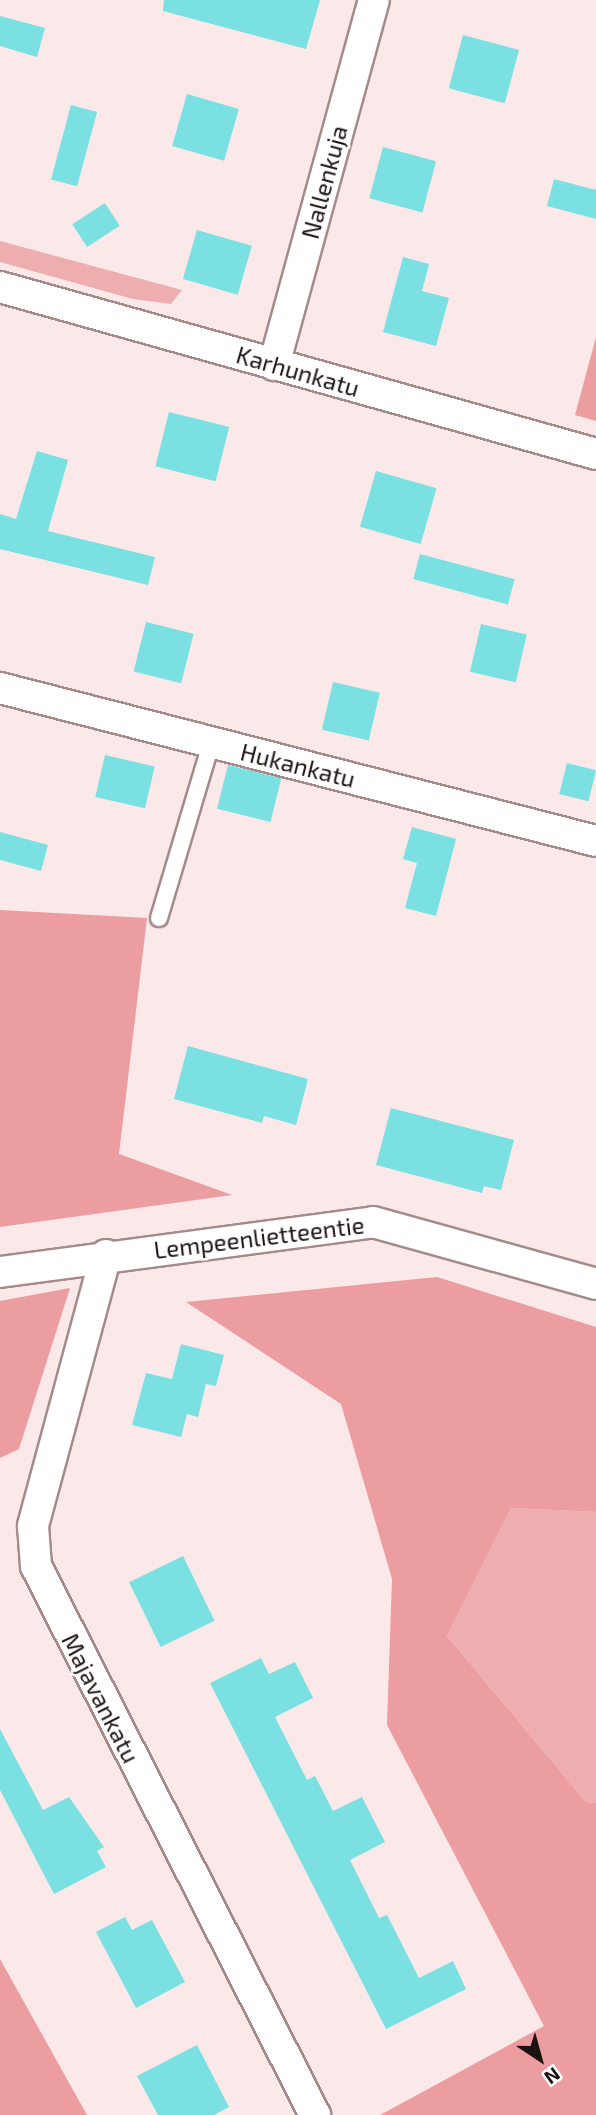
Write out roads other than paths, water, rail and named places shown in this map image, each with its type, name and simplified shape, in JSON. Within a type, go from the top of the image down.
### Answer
[{"type":"street","name":"Nallenkuja","points":[[274,365],[374,0]]},
{"type":"street","name":"Karhunkatu","points":[[0,287],[596,454]]},
{"type":"street","name":"Hukankatu","points":[[0,688],[596,841]]},
{"type":"street","name":"Lempeenlietteentie","points":[[0,1272],[106,1255],[373,1222],[596,1284]]},
{"type":"street","name":"Majavankatu","points":[[106,1255],[33,1525],[36,1566],[315,2115]]},
{"type":"lane","points":[[159,918],[211,744]]}]
